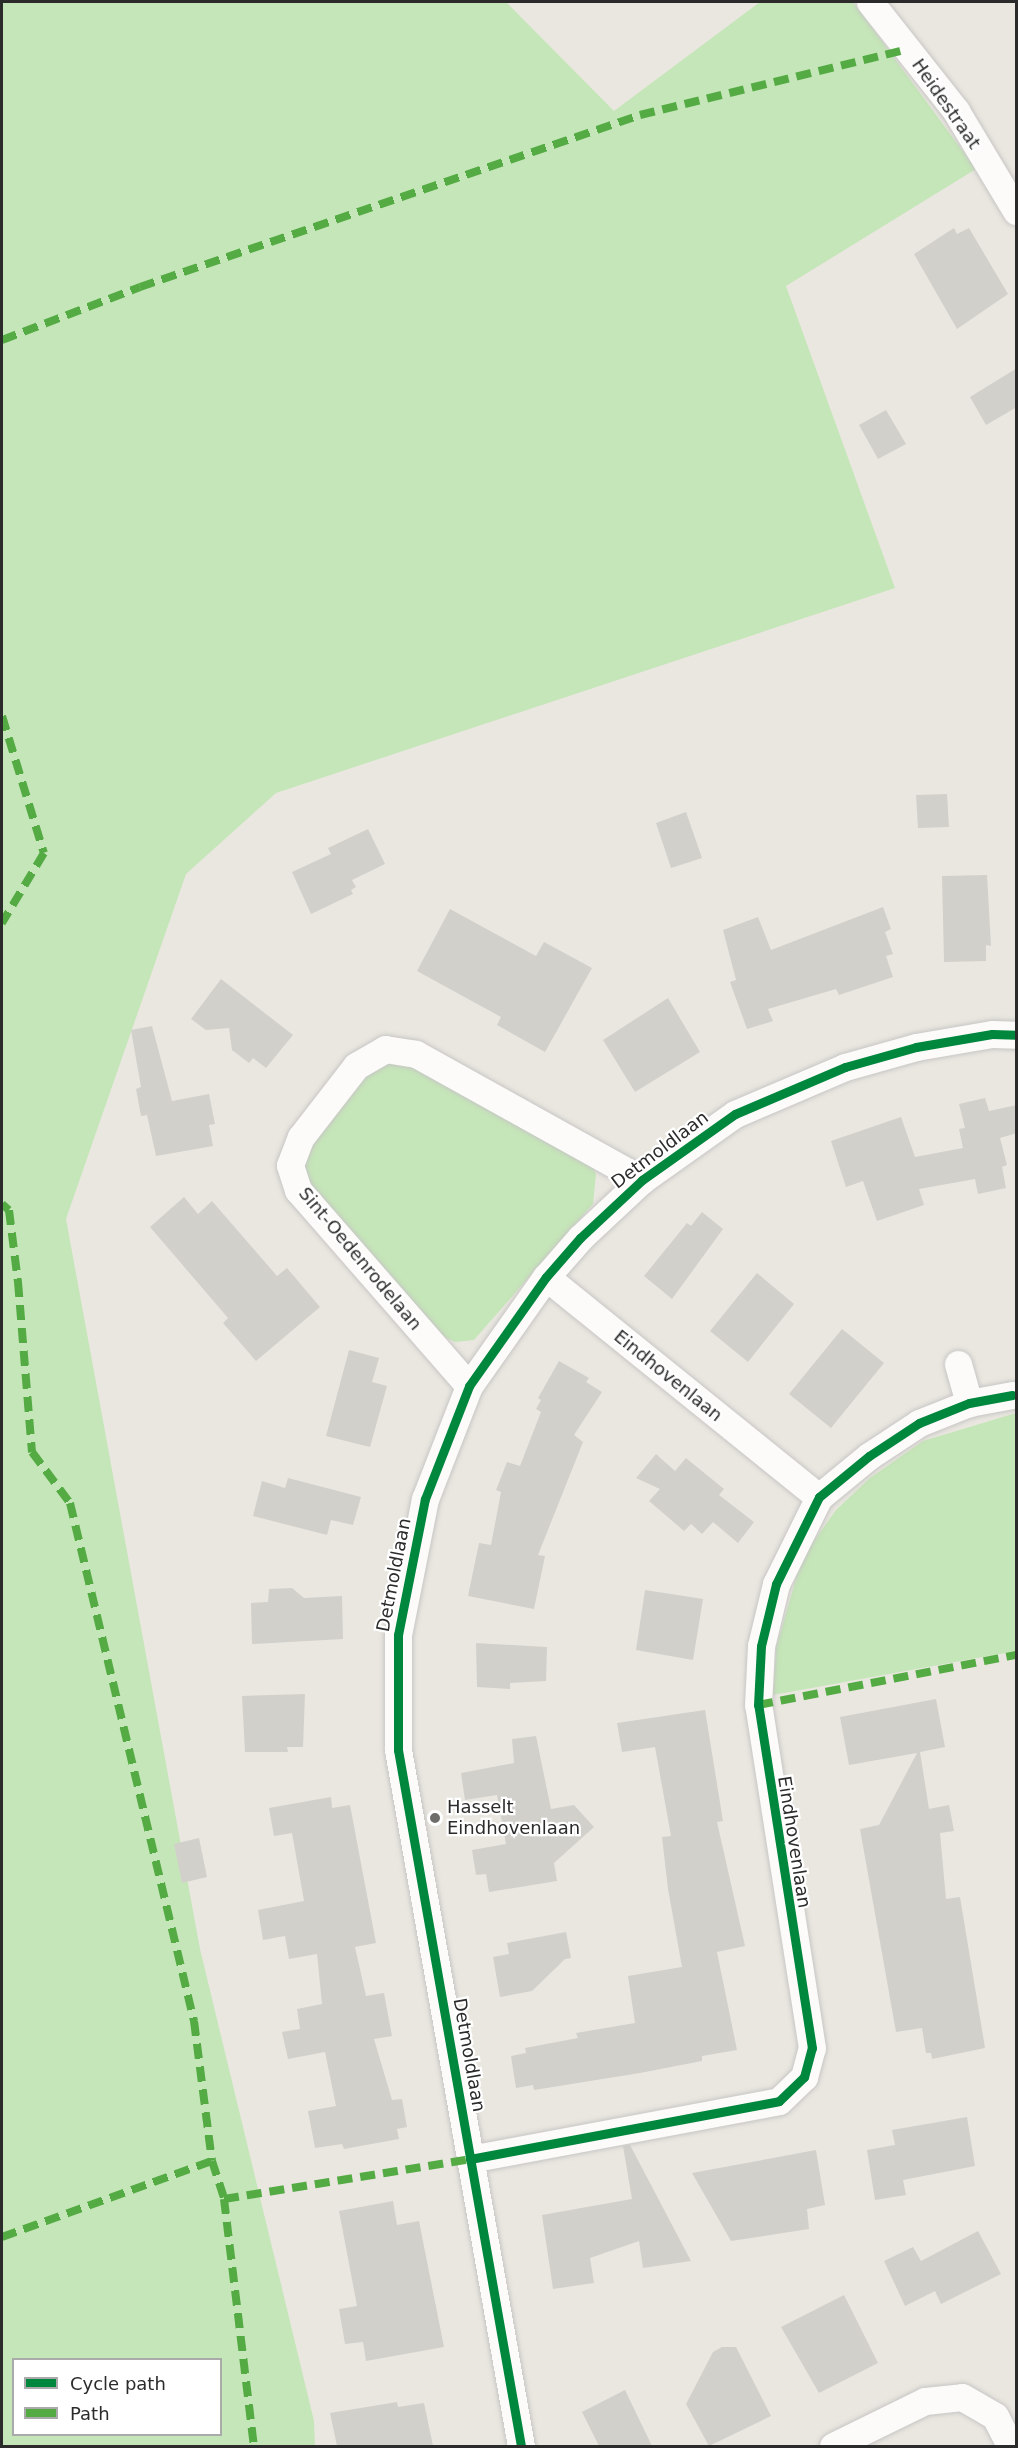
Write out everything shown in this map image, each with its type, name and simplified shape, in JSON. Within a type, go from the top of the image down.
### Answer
[{"type":"street","name":"Heidestraat","points":[[870,2],[956,111],[1017,211]]},
{"type":"street","name":"Detmoldlaan","points":[[521,2446],[398,1738],[398,1635],[424,1499],[469,1386],[546,1277],[580,1238],[642,1180],[735,1114],[845,1067],[916,1047],[992,1034],[1017,1035]]},
{"type":"street","name":"Sint-Oedenrodelaan","points":[[469,1386],[298,1190],[290,1165],[301,1137],[356,1066],[385,1050],[416,1054],[642,1180]]},
{"type":"street","name":"Eindhovenlaan","points":[[546,1277],[819,1497]]},
{"type":"street","points":[[958,1364],[969,1403]]},
{"type":"street","name":"Eindhovenlaan","points":[[471,2158],[779,2101],[804,2077],[812,2048],[758,1705],[761,1646],[776,1584],[819,1497],[919,1423],[969,1403],[1012,1395]]},
{"type":"street","points":[[833,2446],[925,2401],[962,2397],[995,2416],[1010,2446]]},
{"type":"green space","points":[[2,2],[506,2],[614,111],[760,2],[853,2],[976,169],[786,286],[895,588],[276,793],[186,874],[66,1219],[200,1949],[314,2421],[315,2446],[2,2446]]},
{"type":"green space","points":[[400,1058],[591,1163],[596,1174],[593,1204],[474,1340],[455,1342],[443,1336],[311,1185],[303,1165],[304,1154],[366,1071]]},
{"type":"green space","points":[[1016,1413],[1016,1651],[773,1695],[776,1648],[797,1575],[811,1545],[836,1510],[870,1478],[923,1441]]},
{"type":"building","points":[[954,228],[957,234],[969,228],[1008,294],[957,329],[914,254]]},
{"type":"building","points":[[1017,368],[1017,407],[986,425],[970,397]]},
{"type":"building","points":[[886,410],[906,444],[878,459],[859,425]]},
{"type":"building","points":[[947,794],[949,827],[918,828],[916,795]]},
{"type":"building","points":[[686,812],[702,858],[671,868],[656,823]]},
{"type":"building","points":[[368,829],[385,864],[352,880],[356,887],[351,890],[353,894],[311,914],[292,872],[331,854],[328,848]]},
{"type":"building","points":[[987,875],[991,946],[986,945],[986,961],[944,962],[942,876]]},
{"type":"building","points":[[883,907],[891,929],[885,932],[893,954],[886,956],[893,977],[839,995],[836,989],[768,1009],[773,1021],[747,1029],[730,982],[736,980],[723,930],[758,917],[771,950]]},
{"type":"building","points":[[450,909],[536,956],[544,942],[592,968],[545,1052],[497,1025],[501,1017],[417,971]]},
{"type":"building","points":[[221,979],[293,1035],[266,1068],[253,1058],[249,1063],[232,1050],[229,1028],[206,1030],[191,1019]]},
{"type":"building","points":[[668,998],[700,1052],[635,1092],[603,1040]]},
{"type":"building","points":[[152,1026],[172,1101],[209,1094],[215,1124],[209,1125],[213,1146],[156,1156],[147,1115],[141,1116],[136,1089],[141,1087],[131,1030]]},
{"type":"building","points":[[985,1098],[989,1111],[1017,1105],[1017,1133],[1000,1138],[1007,1165],[1002,1167],[1006,1188],[978,1194],[975,1179],[919,1189],[924,1205],[877,1221],[863,1181],[846,1187],[831,1141],[901,1117],[915,1157],[963,1148],[959,1129],[965,1128],[959,1104]]},
{"type":"building","points":[[184,1197],[198,1214],[212,1201],[277,1276],[287,1268],[320,1307],[256,1361],[223,1323],[228,1318],[150,1227]]},
{"type":"building","points":[[702,1212],[723,1229],[672,1299],[644,1276],[687,1223],[691,1226]]},
{"type":"building","points":[[757,1273],[794,1304],[748,1362],[710,1331]]},
{"type":"building","points":[[842,1329],[884,1363],[831,1428],[789,1394]]},
{"type":"building","points":[[349,1350],[379,1358],[372,1382],[387,1386],[370,1447],[326,1436]]},
{"type":"building","points":[[559,1361],[589,1378],[586,1382],[602,1392],[574,1435],[583,1442],[538,1555],[545,1556],[534,1609],[468,1596],[479,1543],[491,1545],[501,1492],[496,1490],[507,1462],[520,1466],[541,1412],[536,1409],[541,1400],[538,1398]]},
{"type":"building","points":[[656,1454],[675,1471],[686,1458],[724,1489],[719,1495],[754,1522],[738,1543],[713,1522],[702,1534],[691,1524],[684,1531],[649,1501],[660,1489],[636,1478]]},
{"type":"building","points":[[288,1478],[361,1497],[353,1525],[331,1520],[327,1535],[253,1516],[262,1481],[285,1488]]},
{"type":"building","points":[[292,1588],[304,1598],[342,1596],[343,1639],[252,1644],[251,1603],[268,1602],[269,1589]]},
{"type":"building","points":[[645,1590],[703,1599],[693,1660],[636,1650]]},
{"type":"building","points":[[476,1643],[547,1647],[546,1681],[510,1683],[510,1689],[477,1687]]},
{"type":"building","points":[[305,1694],[303,1747],[287,1747],[288,1752],[245,1752],[242,1696]]},
{"type":"building","points":[[936,1699],[945,1747],[920,1752],[929,1809],[949,1805],[954,1831],[940,1833],[946,1899],[960,1897],[985,2048],[932,2059],[931,2053],[926,2053],[922,2028],[896,2032],[860,1829],[879,1825],[917,1753],[849,1765],[840,1717]]},
{"type":"building","points":[[705,1710],[723,1821],[717,1822],[745,1946],[717,1952],[737,2050],[702,2056],[702,2061],[640,2073],[534,2090],[533,2085],[516,2088],[511,2056],[526,2053],[525,2048],[578,2038],[576,2033],[635,2023],[628,1976],[682,1967],[668,1889],[662,1837],[671,1836],[655,1747],[622,1752],[617,1723]]},
{"type":"building","points":[[536,1736],[551,1809],[574,1805],[594,1827],[554,1863],[557,1881],[489,1892],[486,1874],[476,1875],[472,1850],[506,1844],[497,1795],[465,1800],[461,1773],[514,1763],[512,1739]]},
{"type":"building","points":[[331,1797],[332,1808],[350,1805],[376,1943],[355,1947],[366,1996],[384,1993],[392,2036],[374,2039],[392,2100],[402,2099],[407,2127],[397,2129],[399,2139],[344,2149],[342,2144],[315,2148],[308,2111],[336,2106],[325,2052],[288,2059],[282,2032],[300,2029],[297,2009],[322,2004],[317,1954],[289,1959],[285,1936],[263,1940],[258,1910],[304,1901],[292,1833],[274,1836],[269,1808]]},
{"type":"building","points":[[199,1838],[207,1877],[182,1883],[174,1844]]},
{"type":"building","points":[[566,1932],[571,1958],[565,1959],[532,1991],[500,1997],[493,1957],[509,1954],[507,1943]]},
{"type":"building","points":[[967,2117],[975,2166],[903,2180],[906,2195],[875,2200],[867,2150],[895,2145],[892,2130]]},
{"type":"building","points":[[630,2145],[691,2261],[643,2268],[639,2241],[590,2258],[594,2283],[553,2289],[542,2215],[632,2199],[623,2146]]},
{"type":"building","points":[[816,2150],[825,2205],[807,2209],[809,2229],[731,2241],[692,2173]]},
{"type":"building","points":[[393,2201],[397,2225],[419,2221],[444,2347],[366,2361],[363,2342],[345,2344],[339,2309],[357,2306],[339,2211]]},
{"type":"building","points":[[978,2231],[1001,2274],[941,2304],[935,2291],[905,2306],[884,2261],[913,2247],[921,2261]]},
{"type":"building","points":[[844,2295],[878,2363],[819,2393],[781,2327]]},
{"type":"building","points":[[722,2347],[736,2347],[771,2416],[709,2446],[686,2404],[713,2352]]},
{"type":"building","points":[[625,2390],[652,2446],[599,2446],[582,2412]]},
{"type":"building","points":[[397,2402],[398,2407],[424,2403],[433,2446],[337,2446],[330,2413]]},
{"type":"marked path","points":[[2,340],[140,287],[640,115],[908,49]]},
{"type":"marked path","points":[[2,716],[44,853],[2,923]]},
{"type":"marked path","points":[[2,1204],[9,1210],[18,1282],[32,1452],[70,1503],[194,2021],[212,2161],[224,2199],[254,2446]]},
{"type":"marked path","points":[[758,1705],[1016,1655]]},
{"type":"marked path","points":[[224,2199],[470,2159]]},
{"type":"marked path","points":[[2,2237],[212,2161]]},
{"type":"cycle path","points":[[521,2446],[398,1750],[398,1635],[425,1499],[469,1386],[546,1277],[580,1238],[642,1180],[735,1114],[845,1067],[916,1047],[992,1034],[1016,1035]]},
{"type":"cycle path","points":[[470,2159],[779,2101],[804,2077],[812,2048],[758,1705],[761,1646],[776,1584],[819,1497],[869,1456],[919,1423],[969,1403],[1012,1395]]},
{"type":"place","name":"Hasselt Eindhovenlaan","points":[[435,1818]]}]
